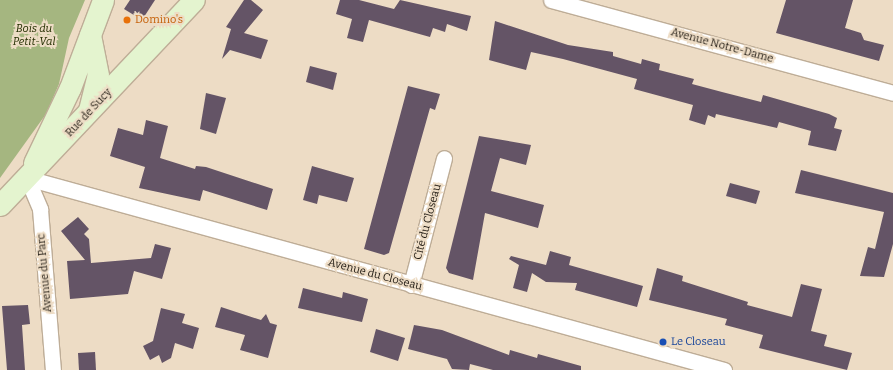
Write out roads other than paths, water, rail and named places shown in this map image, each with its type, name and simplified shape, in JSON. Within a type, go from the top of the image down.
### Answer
[{"type":"main road","points":[[26,178],[70,88],[103,0]]},
{"type":"main road","points":[[131,66],[194,0]]},
{"type":"main road","points":[[87,116],[98,75],[90,34]]},
{"type":"main road","name":"Rue de Sucy","points":[[70,88],[98,75],[131,66]]},
{"type":"main road","name":"Rue de Sucy","points":[[0,205],[87,116],[131,66]]},
{"type":"street","name":"Avenue Notre-Dame","points":[[551,0],[893,93]]},
{"type":"street","name":"Cité du Closeau","points":[[411,285],[444,158]]},
{"type":"street","name":"Avenue du Closeau","points":[[26,178],[724,370]]},
{"type":"street","name":"Avenue du Parc","points":[[26,178],[40,209],[53,370]]},
{"type":"place","name":"Domino's","points":[[127,20]]},
{"type":"place","name":"Le Closeau","points":[[663,342]]},
{"type":"park label","name":"Bois du Petit-Val","points":[[34,36]]}]
